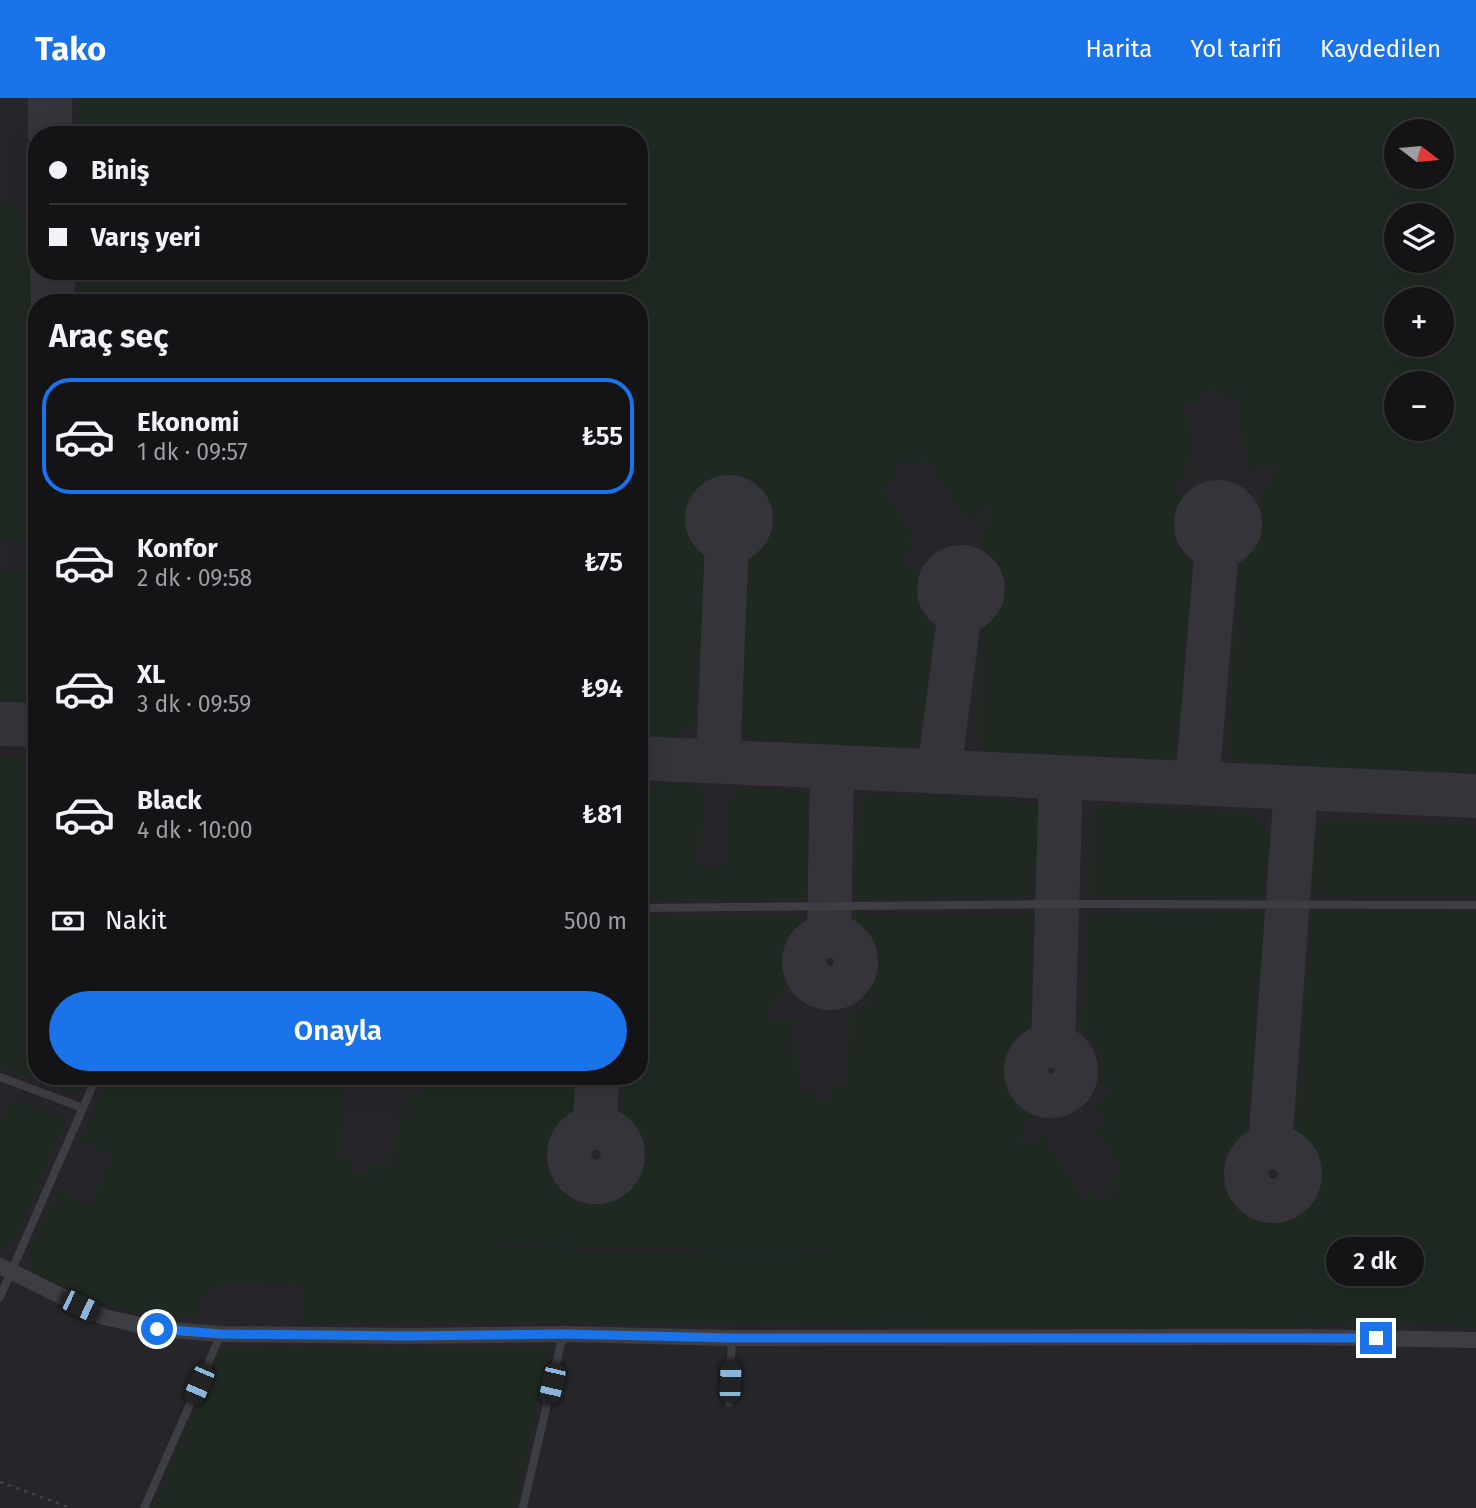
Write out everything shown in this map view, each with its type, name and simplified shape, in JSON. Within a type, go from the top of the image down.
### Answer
[{"type":"street","points":[[5,1269],[104,1317],[157,1329],[221,1334],[563,1334],[732,1338],[1301,1337],[1476,1340]]},
{"type":"lane","points":[[648,908],[1058,904],[1476,905]]},
{"type":"lane","points":[[0,1077],[83,1108]]},
{"type":"lane","points":[[0,1297],[5,1269],[93,1085]]},
{"type":"lane","points":[[144,1508],[221,1334]]},
{"type":"lane","points":[[523,1508],[563,1334]]},
{"type":"lane","points":[[729,1403],[732,1338]]},
{"type":"path","points":[[0,1482],[71,1508]]},
{"type":"shaded area","points":[[0,98],[1476,98],[1476,1508],[0,1508]]},
{"type":"shaded area","points":[[79,98],[1476,98],[1476,779],[1242,765],[1227,750],[1240,568],[1259,529],[1259,495],[1273,479],[1276,464],[1249,472],[1236,397],[1220,400],[1218,388],[1201,392],[1203,405],[1184,403],[1194,456],[1187,458],[1189,475],[1176,480],[1174,485],[1182,498],[1172,525],[1175,540],[1192,562],[1182,749],[1164,764],[987,753],[978,738],[980,631],[996,613],[1001,602],[1002,588],[996,568],[978,538],[988,522],[988,509],[986,504],[968,523],[926,459],[913,468],[907,459],[893,468],[898,478],[883,488],[912,532],[907,536],[915,552],[902,559],[917,574],[920,602],[933,627],[930,733],[911,749],[758,741],[742,730],[748,553],[765,535],[768,515],[758,497],[738,484],[737,479],[721,479],[719,484],[698,494],[690,512],[695,532],[709,551],[700,681],[694,723],[673,739],[648,738],[648,294],[81,294],[80,280],[648,280],[648,126],[77,126]]},
{"type":"shaded area","points":[[0,196],[25,216],[30,294],[28,294],[28,540],[0,541]]},
{"type":"shaded area","points":[[0,569],[28,573],[28,709],[0,707]]},
{"type":"shaded area","points":[[0,756],[28,758],[28,1077],[0,1067]]},
{"type":"shaded area","points":[[670,783],[686,784],[699,790],[704,800],[698,865],[726,867],[730,801],[738,787],[805,792],[813,798],[814,809],[810,899],[648,899],[648,792],[653,787]]},
{"type":"shaded area","points":[[873,793],[1035,802],[1046,816],[1042,897],[855,899],[860,807],[864,799]]},
{"type":"shaded area","points":[[1104,805],[1249,812],[1257,816],[1270,833],[1265,898],[1090,896],[1092,816]]},
{"type":"shaded area","points":[[1333,818],[1476,825],[1476,895],[1313,895],[1315,831],[1324,821]]},
{"type":"shaded area","points":[[1264,912],[1252,1139],[1238,1158],[1236,1174],[1241,1188],[1252,1200],[1265,1208],[1264,1213],[1281,1213],[1283,1207],[1295,1206],[1305,1199],[1312,1179],[1312,1166],[1308,1157],[1290,1140],[1291,1132],[1296,1131],[1312,912],[1476,912],[1476,1327],[733,1326],[422,1321],[298,1324],[303,1286],[217,1285],[201,1298],[196,1317],[153,1315],[116,1309],[32,1273],[29,1253],[60,1192],[92,1206],[112,1154],[80,1142],[106,1085],[322,1085],[347,1088],[338,1158],[354,1160],[353,1172],[369,1174],[375,1163],[393,1165],[398,1116],[405,1115],[404,1095],[423,1093],[421,1085],[578,1085],[577,1117],[562,1138],[559,1147],[560,1163],[567,1178],[588,1191],[589,1196],[605,1196],[606,1189],[628,1179],[634,1171],[636,1161],[631,1141],[617,1121],[623,1115],[625,1085],[648,1085],[648,916],[805,915],[807,929],[794,934],[786,963],[787,991],[774,1001],[769,1019],[793,1019],[800,1090],[816,1089],[817,1100],[834,1099],[833,1087],[848,1085],[851,1011],[869,1005],[868,997],[863,992],[874,965],[873,952],[854,914],[1039,913],[1034,1026],[1015,1050],[1013,1064],[1020,1091],[1034,1113],[1024,1126],[1021,1142],[1026,1148],[1043,1136],[1083,1199],[1093,1194],[1100,1201],[1117,1190],[1112,1182],[1124,1174],[1096,1129],[1108,1122],[1095,1105],[1111,1093],[1104,1083],[1099,1083],[1099,1052],[1082,1027],[1088,913]],"holes":[[[448,1245],[832,1250],[580,1249]]]},
{"type":"shaded area","points":[[49,1085],[81,1085],[76,1095]]},
{"type":"shaded area","points":[[11,1100],[66,1119],[16,1238],[0,1249],[0,1125]]},
{"type":"shaded area","points":[[233,1346],[550,1347],[515,1508],[154,1508],[221,1350]]},
{"type":"taxiway","points":[[50,98],[50,126]]},
{"type":"taxiway","points":[[52,280],[53,294]]},
{"type":"taxiway","points":[[729,497],[738,498],[745,503],[750,510],[751,519],[750,528],[745,535],[738,540],[729,541],[720,540],[713,535],[708,528],[707,519],[708,510],[713,503],[720,498],[729,497]]},
{"type":"taxiway","points":[[1218,502],[1227,503],[1234,508],[1239,515],[1240,524],[1239,533],[1234,540],[1227,545],[1218,546],[1209,545],[1202,540],[1197,533],[1196,524],[1197,515],[1202,508],[1209,503],[1218,502]]},
{"type":"taxiway","points":[[718,761],[727,541]]},
{"type":"taxiway","points":[[1197,783],[1217,547]]},
{"type":"taxiway","points":[[961,567],[970,568],[977,573],[982,580],[983,589],[982,598],[977,605],[970,610],[961,611],[952,610],[945,605],[940,598],[939,589],[940,580],[945,573],[952,568],[961,567]]},
{"type":"taxiway","points":[[939,772],[960,611]]},
{"type":"taxiway","points":[[0,724],[28,725]]},
{"type":"taxiway","points":[[648,758],[1476,796]]},
{"type":"taxiway","points":[[829,936],[832,767]]},
{"type":"taxiway","points":[[1053,1046],[1061,777]]},
{"type":"taxiway","points":[[1270,1146],[1296,789]]},
{"type":"taxiway","points":[[830,936],[849,943],[856,962],[849,981],[830,988],[811,981],[804,962],[811,943],[830,936]]},
{"type":"taxiway","points":[[1051,1046],[1069,1053],[1076,1071],[1069,1089],[1051,1096],[1033,1089],[1026,1071],[1033,1053],[1051,1046]]},
{"type":"taxiway","points":[[595,1128],[597,1085]]},
{"type":"taxiway","points":[[596,1128],[615,1136],[623,1155],[615,1174],[596,1182],[577,1174],[569,1155],[577,1136],[596,1128]]},
{"type":"taxiway","points":[[1273,1147],[1292,1155],[1300,1174],[1292,1193],[1273,1201],[1254,1193],[1246,1174],[1254,1155],[1273,1147]]},
{"type":"route","points":[[157,1329],[221,1334],[407,1336],[563,1334],[732,1338],[1376,1338]]}]
